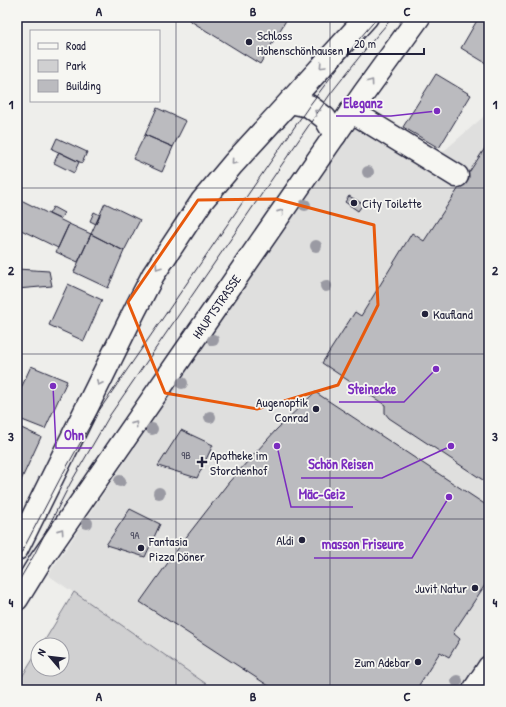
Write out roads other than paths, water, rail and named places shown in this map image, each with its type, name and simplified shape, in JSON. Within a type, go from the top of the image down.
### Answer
[{"type":"main road","points":[[41,560],[18,547],[153,275],[202,201],[233,164],[367,17]]},
{"type":"main road","name":"HAUPTSTRASSE","points":[[17,599],[41,560],[351,112],[419,17]]},
{"type":"main road","points":[[290,102],[309,106],[325,118],[335,135]]},
{"type":"main road","points":[[351,112],[457,176]]},
{"type":"main road","points":[[474,690],[489,667]]},
{"type":"tram line","points":[[17,561],[61,477],[96,415],[309,106],[360,38],[378,17]]},
{"type":"tram line","points":[[17,584],[34,555],[70,484],[110,415],[331,93],[393,17]]},
{"type":"place","name":"Schloss Hohenschönhausen","points":[[249,42]]},
{"type":"place","name":"Eleganz","points":[[437,111]]},
{"type":"place","name":"City Toilette","points":[[354,203]]},
{"type":"place","name":"Kaufland","points":[[425,314]]},
{"type":"place","name":"Steinecke","points":[[436,369]]},
{"type":"place","name":"Ohn","points":[[53,386]]},
{"type":"place","name":"Augenoptik Conrad","points":[[316,409]]},
{"type":"place","name":"Mäc-Geiz","points":[[277,446]]},
{"type":"place","name":"Schön Reisen","points":[[451,446]]},
{"type":"place","name":"Apotheke im Storchenhof","points":[[202,462]]},
{"type":"place","name":"masson Friseure","points":[[449,497]]},
{"type":"place","name":"Aldi","points":[[302,540]]},
{"type":"place","name":"Fantasia Pizza Döner","points":[[141,548]]},
{"type":"place","name":"Juvit Natur","points":[[475,588]]},
{"type":"place","name":"Zum Adebar","points":[[418,662]]}]
